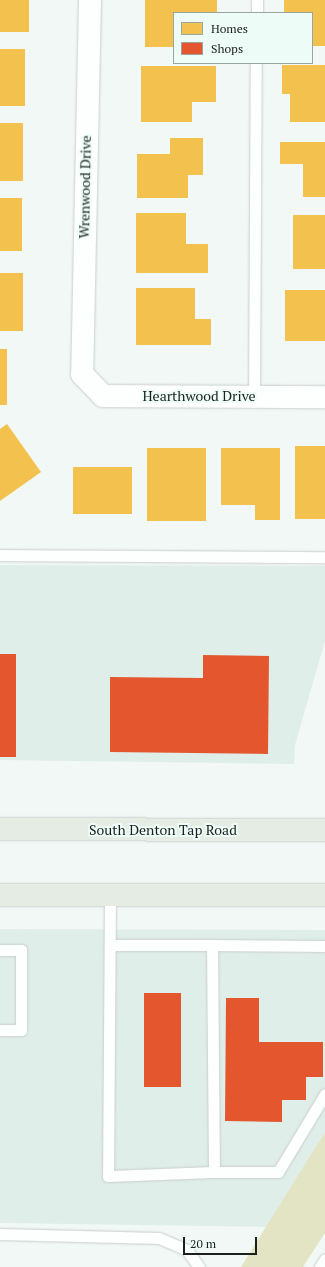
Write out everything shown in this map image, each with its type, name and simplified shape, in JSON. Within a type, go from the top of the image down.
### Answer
[{"type":"main road","name":"South Denton Tap Road","points":[[0,829],[325,830]]},
{"type":"main road","points":[[0,895],[325,895]]},
{"type":"street","name":"Wrenwood Drive","points":[[82,374],[90,0]]},
{"type":"street","name":"Hearthwood Drive","points":[[82,374],[103,396],[325,397]]},
{"type":"lane","points":[[257,0],[257,12]]},
{"type":"lane","points":[[254,397],[256,64]]},
{"type":"lane","points":[[0,555],[325,557]]},
{"type":"lane","points":[[110,895],[108,1176],[214,1172],[278,1172],[325,1094]]},
{"type":"lane","points":[[110,945],[325,946]]},
{"type":"lane","points":[[212,945],[214,1172]]},
{"type":"lane","points":[[0,950],[21,950],[20,1030],[0,1030]]},
{"type":"lane","points":[[0,1234],[159,1238],[187,1250],[199,1267]]},
{"type":"lane","points":[[320,1267],[325,1259]]},
{"type":"shaded area","points":[[0,565],[325,566],[325,641],[295,745],[294,764],[0,760]]},
{"type":"shaded area","points":[[0,929],[325,930],[325,1132],[267,1227],[0,1223]]},
{"type":"green space","points":[[325,1132],[325,1233],[303,1267],[241,1267]]},
{"type":"building: Homes","points":[[0,0],[29,0],[29,32],[0,32]]},
{"type":"building: Homes","points":[[145,0],[217,0],[217,12],[173,12],[173,47],[145,47]]},
{"type":"building: Homes","points":[[284,0],[325,0],[325,46],[313,46],[313,12],[284,12]]},
{"type":"building: Homes","points":[[0,49],[25,49],[25,106],[0,106]]},
{"type":"building: Homes","points":[[282,65],[325,65],[325,122],[290,122],[290,94],[282,94]]},
{"type":"building: Homes","points":[[141,66],[216,66],[216,102],[192,102],[192,122],[141,122]]},
{"type":"building: Homes","points":[[0,123],[23,123],[23,181],[0,181]]},
{"type":"building: Homes","points":[[170,138],[203,138],[203,175],[188,175],[188,198],[137,198],[137,154],[170,154]]},
{"type":"building: Homes","points":[[280,142],[325,142],[325,197],[303,197],[303,164],[280,164]]},
{"type":"building: Homes","points":[[0,198],[22,198],[22,251],[0,251]]},
{"type":"building: Homes","points":[[136,213],[186,213],[186,244],[208,244],[208,273],[136,273]]},
{"type":"building: Homes","points":[[293,215],[325,215],[325,269],[293,269]]},
{"type":"building: Homes","points":[[0,273],[23,273],[23,331],[0,331]]},
{"type":"building: Homes","points":[[136,288],[195,288],[195,319],[211,319],[211,345],[136,345]]},
{"type":"building: Homes","points":[[285,290],[325,290],[325,341],[285,341]]},
{"type":"building: Homes","points":[[0,349],[7,349],[7,405],[0,405]]},
{"type":"building: Homes","points":[[7,424],[41,472],[0,501],[0,429]]},
{"type":"building: Homes","points":[[295,446],[325,446],[325,519],[295,519]]},
{"type":"building: Homes","points":[[147,448],[206,448],[206,521],[147,521]]},
{"type":"building: Homes","points":[[221,448],[280,448],[280,520],[255,520],[255,505],[221,505]]},
{"type":"building: Homes","points":[[73,467],[132,467],[132,514],[73,514]]},
{"type":"building: Shops","points":[[0,654],[16,654],[16,757],[0,757]]},
{"type":"building: Shops","points":[[203,655],[269,656],[268,754],[110,752],[110,677],[203,678]]},
{"type":"building: Shops","points":[[144,993],[181,993],[181,1087],[144,1087]]},
{"type":"building: Shops","points":[[226,998],[259,998],[259,1042],[323,1042],[323,1077],[306,1077],[306,1100],[282,1100],[282,1122],[225,1121]]}]
